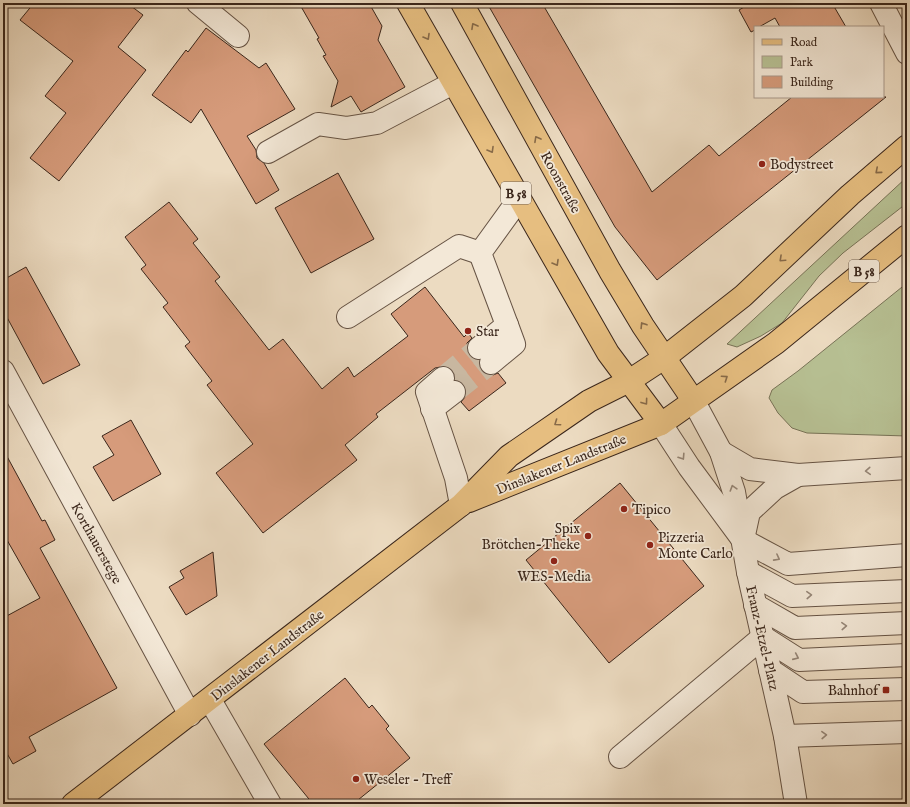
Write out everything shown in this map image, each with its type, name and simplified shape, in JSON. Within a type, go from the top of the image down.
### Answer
[{"type":"main road","name":"B 58","points":[[408,3],[608,353],[661,424],[776,343],[907,236]]},
{"type":"main road","name":"Roonstraße","points":[[462,3],[610,271],[664,358],[693,400]]},
{"type":"main road","name":"Dinslakener Landstraße","points":[[74,804],[461,505],[509,456],[589,401],[629,381],[664,358],[743,296],[850,195],[907,146]]},
{"type":"main road","name":"Dinslakener Landstraße","points":[[461,505],[661,424]]},
{"type":"street","points":[[198,3],[238,36]]},
{"type":"street","points":[[881,3],[907,53]]},
{"type":"street","points":[[268,152],[318,124],[346,128],[377,123],[453,83]]},
{"type":"street","points":[[480,253],[519,199]]},
{"type":"street","points":[[348,317],[459,246],[480,253]]},
{"type":"street","points":[[480,253],[507,325],[485,356]]},
{"type":"street","name":"Korthauerstege","points":[[3,371],[190,715]]},
{"type":"street","points":[[448,385],[427,392],[456,478],[461,505]]},
{"type":"street","name":"Franz-Etzel-Platz","points":[[693,400],[721,452],[734,492],[748,572],[785,736],[796,804]]},
{"type":"street","name":"Franz-Etzel-Platz","points":[[661,424],[689,467],[743,540]]},
{"type":"street","name":"Franz-Etzel-Platz","points":[[721,452],[750,469],[798,475],[907,468]]},
{"type":"street","name":"Franz-Etzel-Platz","points":[[743,540],[749,512],[775,488],[798,475]]},
{"type":"street","points":[[743,540],[788,564],[907,555]]},
{"type":"street","points":[[748,572],[792,596],[907,591]]},
{"type":"street","points":[[755,605],[795,628],[907,623]]},
{"type":"street","points":[[620,757],[763,638],[799,660],[907,654]]},
{"type":"street","points":[[770,670],[803,692],[907,689]]},
{"type":"street","points":[[210,700],[270,804]]},
{"type":"street","points":[[785,736],[907,732]]},
{"type":"green space","points":[[907,177],[907,203],[843,253],[819,276],[782,323],[761,336],[737,347],[727,344]]},
{"type":"green space","points":[[907,283],[907,436],[807,433],[792,428],[778,413],[769,398],[772,390],[798,371]]},
{"type":"building","points":[[34,3],[127,3],[143,15],[118,47],[146,70],[59,181],[30,158],[66,113],[45,96],[73,61],[20,20]]},
{"type":"building","points":[[299,3],[369,3],[382,26],[378,40],[405,87],[361,112],[351,96],[331,107],[338,81],[323,56],[326,55],[317,39],[319,38]]},
{"type":"building","points":[[487,3],[542,3],[652,192],[709,145],[719,156],[791,98],[886,97],[657,280],[615,227]]},
{"type":"building","points":[[751,3],[832,3],[845,26],[779,26],[775,18],[761,26],[754,26],[754,30],[751,32],[739,10]]},
{"type":"building","points":[[206,28],[259,68],[266,63],[295,109],[247,136],[256,150],[257,158],[264,163],[279,190],[256,204],[201,109],[191,123],[152,95],[186,50],[188,52]]},
{"type":"building","points":[[338,173],[374,239],[311,273],[275,208]]},
{"type":"building","points":[[169,202],[198,239],[193,243],[220,277],[215,281],[269,350],[283,339],[322,389],[348,367],[354,377],[408,336],[391,314],[425,287],[464,337],[468,333],[472,338],[467,343],[467,350],[470,356],[479,360],[479,365],[482,371],[487,375],[498,373],[506,383],[469,411],[461,402],[465,397],[466,391],[464,384],[455,380],[453,370],[447,366],[435,368],[376,414],[378,417],[345,445],[357,460],[263,533],[216,473],[253,444],[207,385],[212,381],[185,346],[190,342],[163,307],[168,303],[141,269],[146,265],[125,237]]},
{"type":"building","points":[[26,267],[80,365],[43,384],[3,310],[3,280]]},
{"type":"building","points":[[131,420],[161,474],[113,501],[93,467],[114,455],[102,436]]},
{"type":"building","points":[[3,449],[42,521],[45,520],[55,540],[40,548],[117,688],[29,737],[36,751],[13,764],[5,750],[3,751],[3,618],[40,598],[3,533]]},
{"type":"building","points":[[620,483],[704,586],[609,663],[526,560]]},
{"type":"building","points":[[213,552],[217,596],[186,615],[169,587],[184,578],[180,571]]},
{"type":"building","points":[[345,678],[369,708],[372,705],[389,726],[386,729],[410,758],[353,804],[313,804],[264,744]]},
{"type":"tunnel","points":[[443,378],[479,348]]},
{"type":"tunnel","points":[[454,392],[491,363]]},
{"type":"place","name":"Bodystreet","points":[[762,164]]},
{"type":"place","name":"Star","points":[[468,331]]},
{"type":"place","name":"Tipico","points":[[624,509]]},
{"type":"place","name":"Spix Brötchen-Theke","points":[[588,536]]},
{"type":"place","name":"Pizzeria Monte Carlo","points":[[650,545]]},
{"type":"place","name":"WES-Media","points":[[554,561]]},
{"type":"place","name":"Bahnhof","points":[[886,690]]},
{"type":"place","name":"Weseler - Treff","points":[[356,779]]}]
